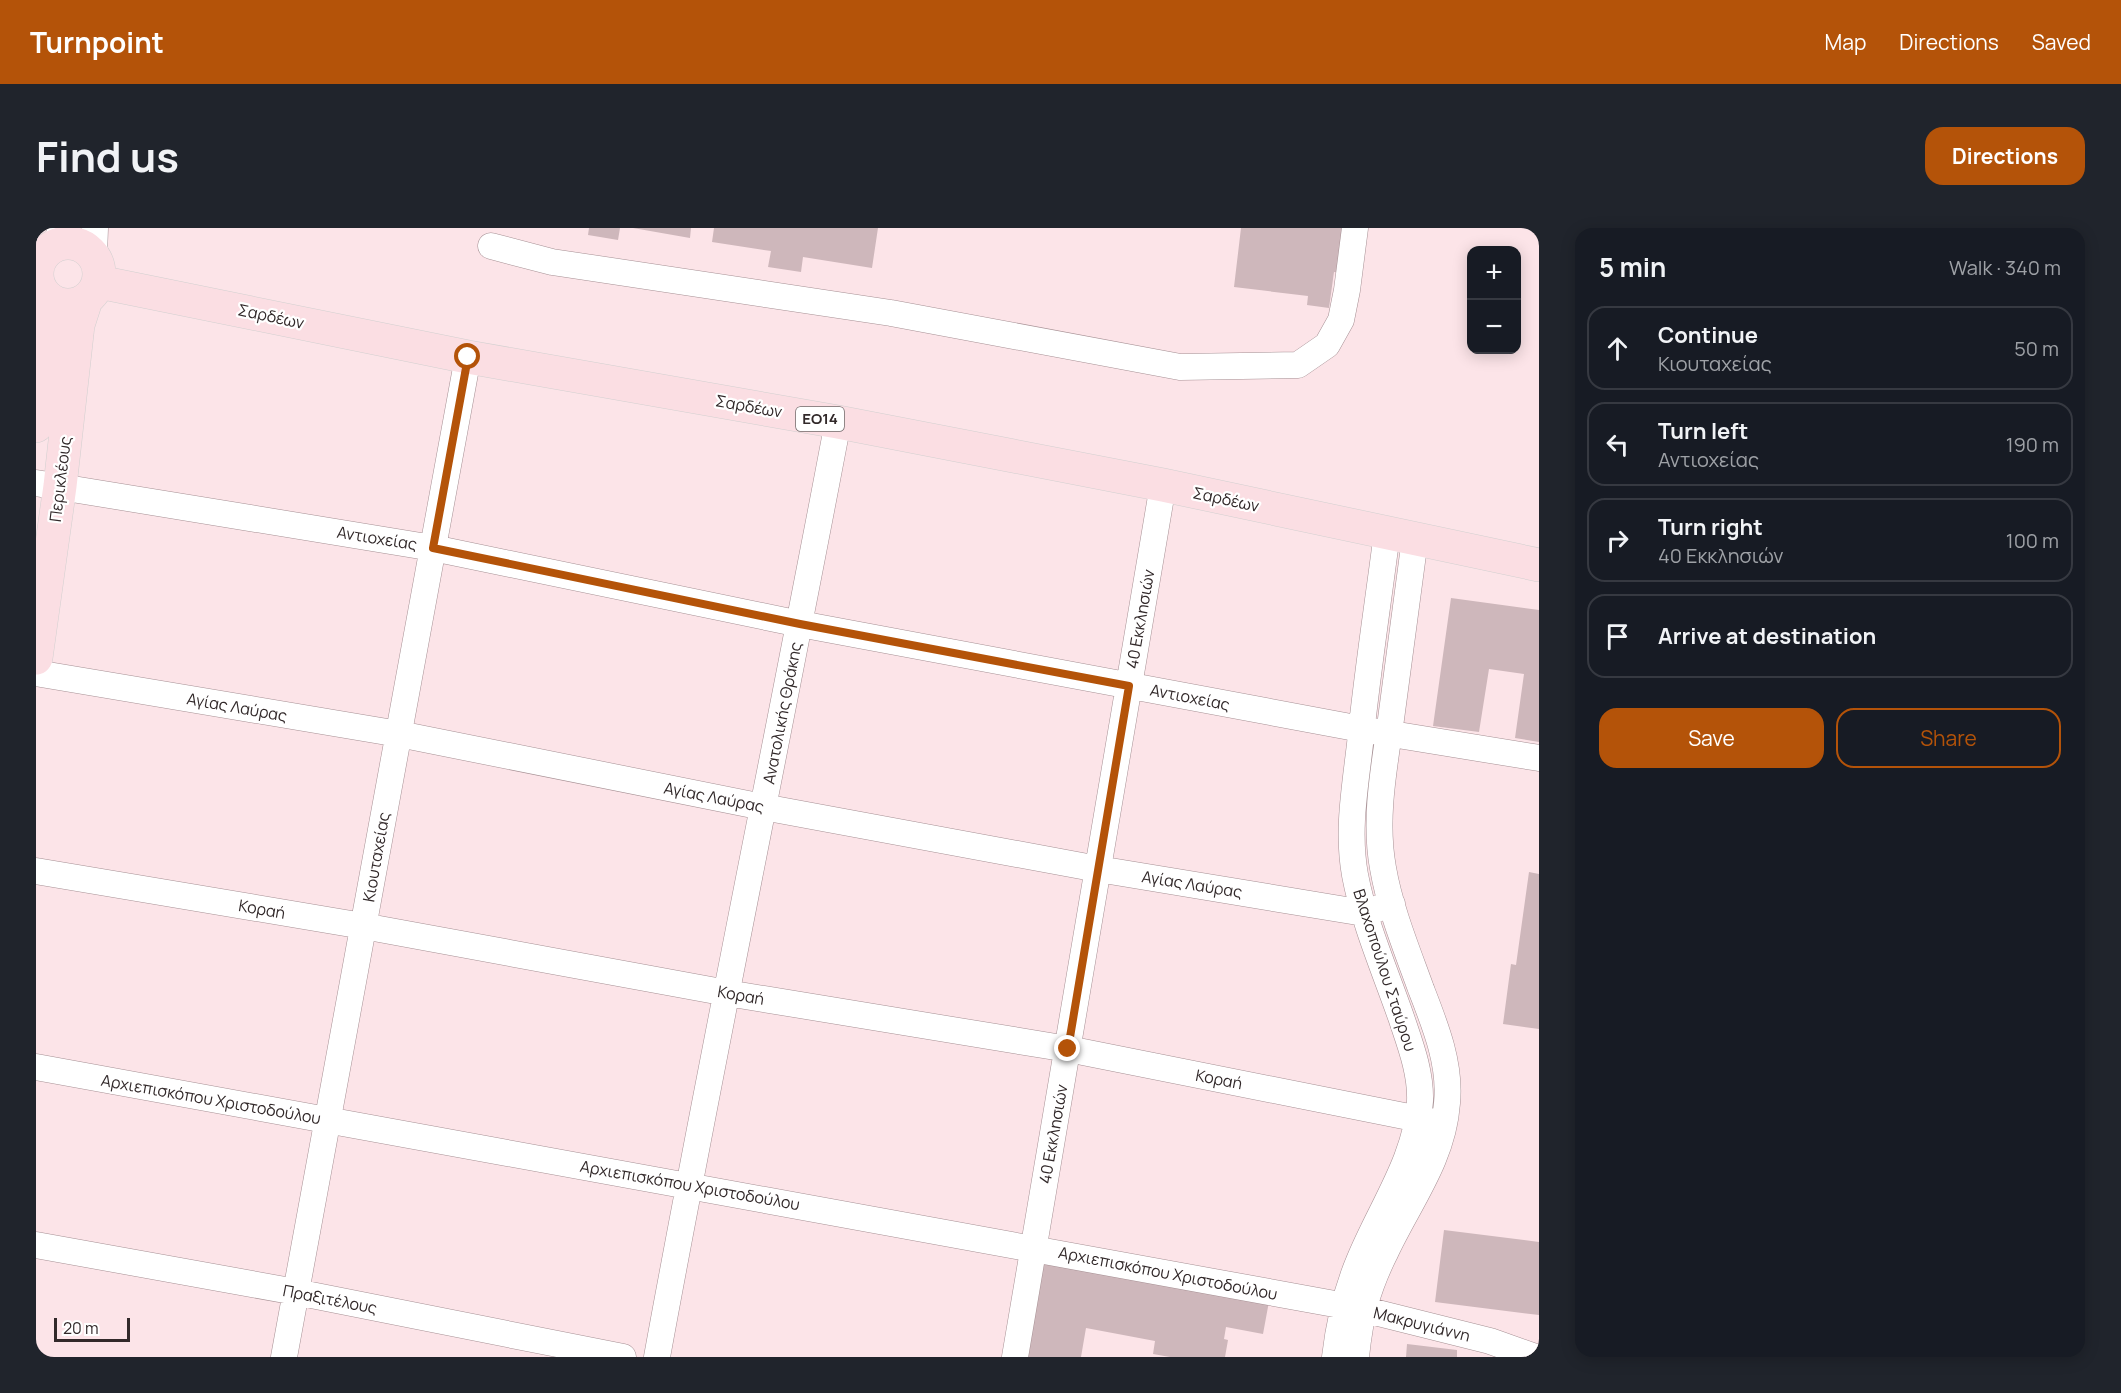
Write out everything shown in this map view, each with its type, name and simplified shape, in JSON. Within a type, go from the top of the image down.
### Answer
[{"type":"main road","name":"ΕΟ14","points":[[76,243],[86,248],[93,266],[76,304],[65,306],[55,303],[41,292],[37,271],[50,245],[76,243]]},
{"type":"main road","name":"Σαρδέων","points":[[93,266],[468,357],[838,422],[1163,485],[1539,565]]},
{"type":"main road","name":"Περικλέους","points":[[36,658],[48,484],[80,312],[93,266]]},
{"type":"main road","name":"Περικλέους","points":[[36,426],[47,324],[41,292]]},
{"type":"street","points":[[491,246],[552,262],[891,313],[1180,367],[1298,365],[1327,345],[1341,320],[1354,228]]},
{"type":"street","name":"Κιουταχείας","points":[[284,1357],[468,357]]},
{"type":"street","name":"Ανατολικής Θράκης","points":[[657,1357],[688,1185],[838,422]]},
{"type":"street","name":"Αντιοχείας","points":[[48,484],[433,548],[800,624],[1361,729],[1539,758]]},
{"type":"street","name":"40 Εκκλησιών","points":[[1016,1357],[1163,485]]},
{"type":"street","name":"Βλαχοπούλου Σταύρου","points":[[1356,1357],[1353,1307],[1359,1260],[1411,1145],[1420,1101],[1414,1055],[1364,913],[1355,876],[1351,844],[1361,729],[1401,536]]},
{"type":"street","name":"Βλαχοπούλου Σταύρου","points":[[1335,1357],[1353,1307],[1424,1182],[1436,1153],[1444,1124],[1448,1084],[1436,1029],[1392,904],[1383,868],[1379,821],[1389,734],[1401,536]]},
{"type":"street","name":"Αγίας Λαύρας","points":[[36,673],[399,734],[763,807],[1098,869],[1364,913],[1392,904]]},
{"type":"street","name":"Κοραή","points":[[36,870],[363,926],[727,993],[1068,1049],[1444,1124]]},
{"type":"street","name":"Αρχιεπισκόπου Χριστοδούλου","points":[[36,1067],[1353,1307]]},
{"type":"street","name":"Πραξιτέλους","points":[[36,1245],[296,1292],[623,1357]]},
{"type":"street","name":"Μακρυγιάννη","points":[[1353,1307],[1491,1349],[1535,1357]]},
{"type":"building","points":[[589,228],[620,228],[618,240],[588,235]]},
{"type":"building","points":[[633,228],[691,228],[690,238]]},
{"type":"building","points":[[714,228],[878,228],[872,268],[803,257],[801,272],[768,267],[771,251],[712,242]]},
{"type":"building","points":[[1241,228],[1346,228],[1340,273],[1334,272],[1329,308],[1307,305],[1308,296],[1234,287]]},
{"type":"building","points":[[1451,598],[1539,610],[1539,742],[1515,738],[1524,674],[1489,669],[1479,732],[1433,726]]},
{"type":"building","points":[[1529,872],[1539,874],[1539,1029],[1503,1024],[1511,964],[1516,965]]},
{"type":"building","points":[[1444,1230],[1539,1242],[1539,1315],[1435,1302]]},
{"type":"building","points":[[1038,1255],[1270,1296],[1263,1334],[1226,1327],[1224,1339],[1228,1340],[1225,1357],[1170,1357],[1153,1354],[1155,1341],[1086,1328],[1081,1357],[1020,1357]]},
{"type":"building","points":[[1407,1344],[1457,1350],[1457,1357],[1406,1357]]},
{"type":"route","points":[[468,357],[433,548],[800,624],[1129,686],[1068,1049]]}]
